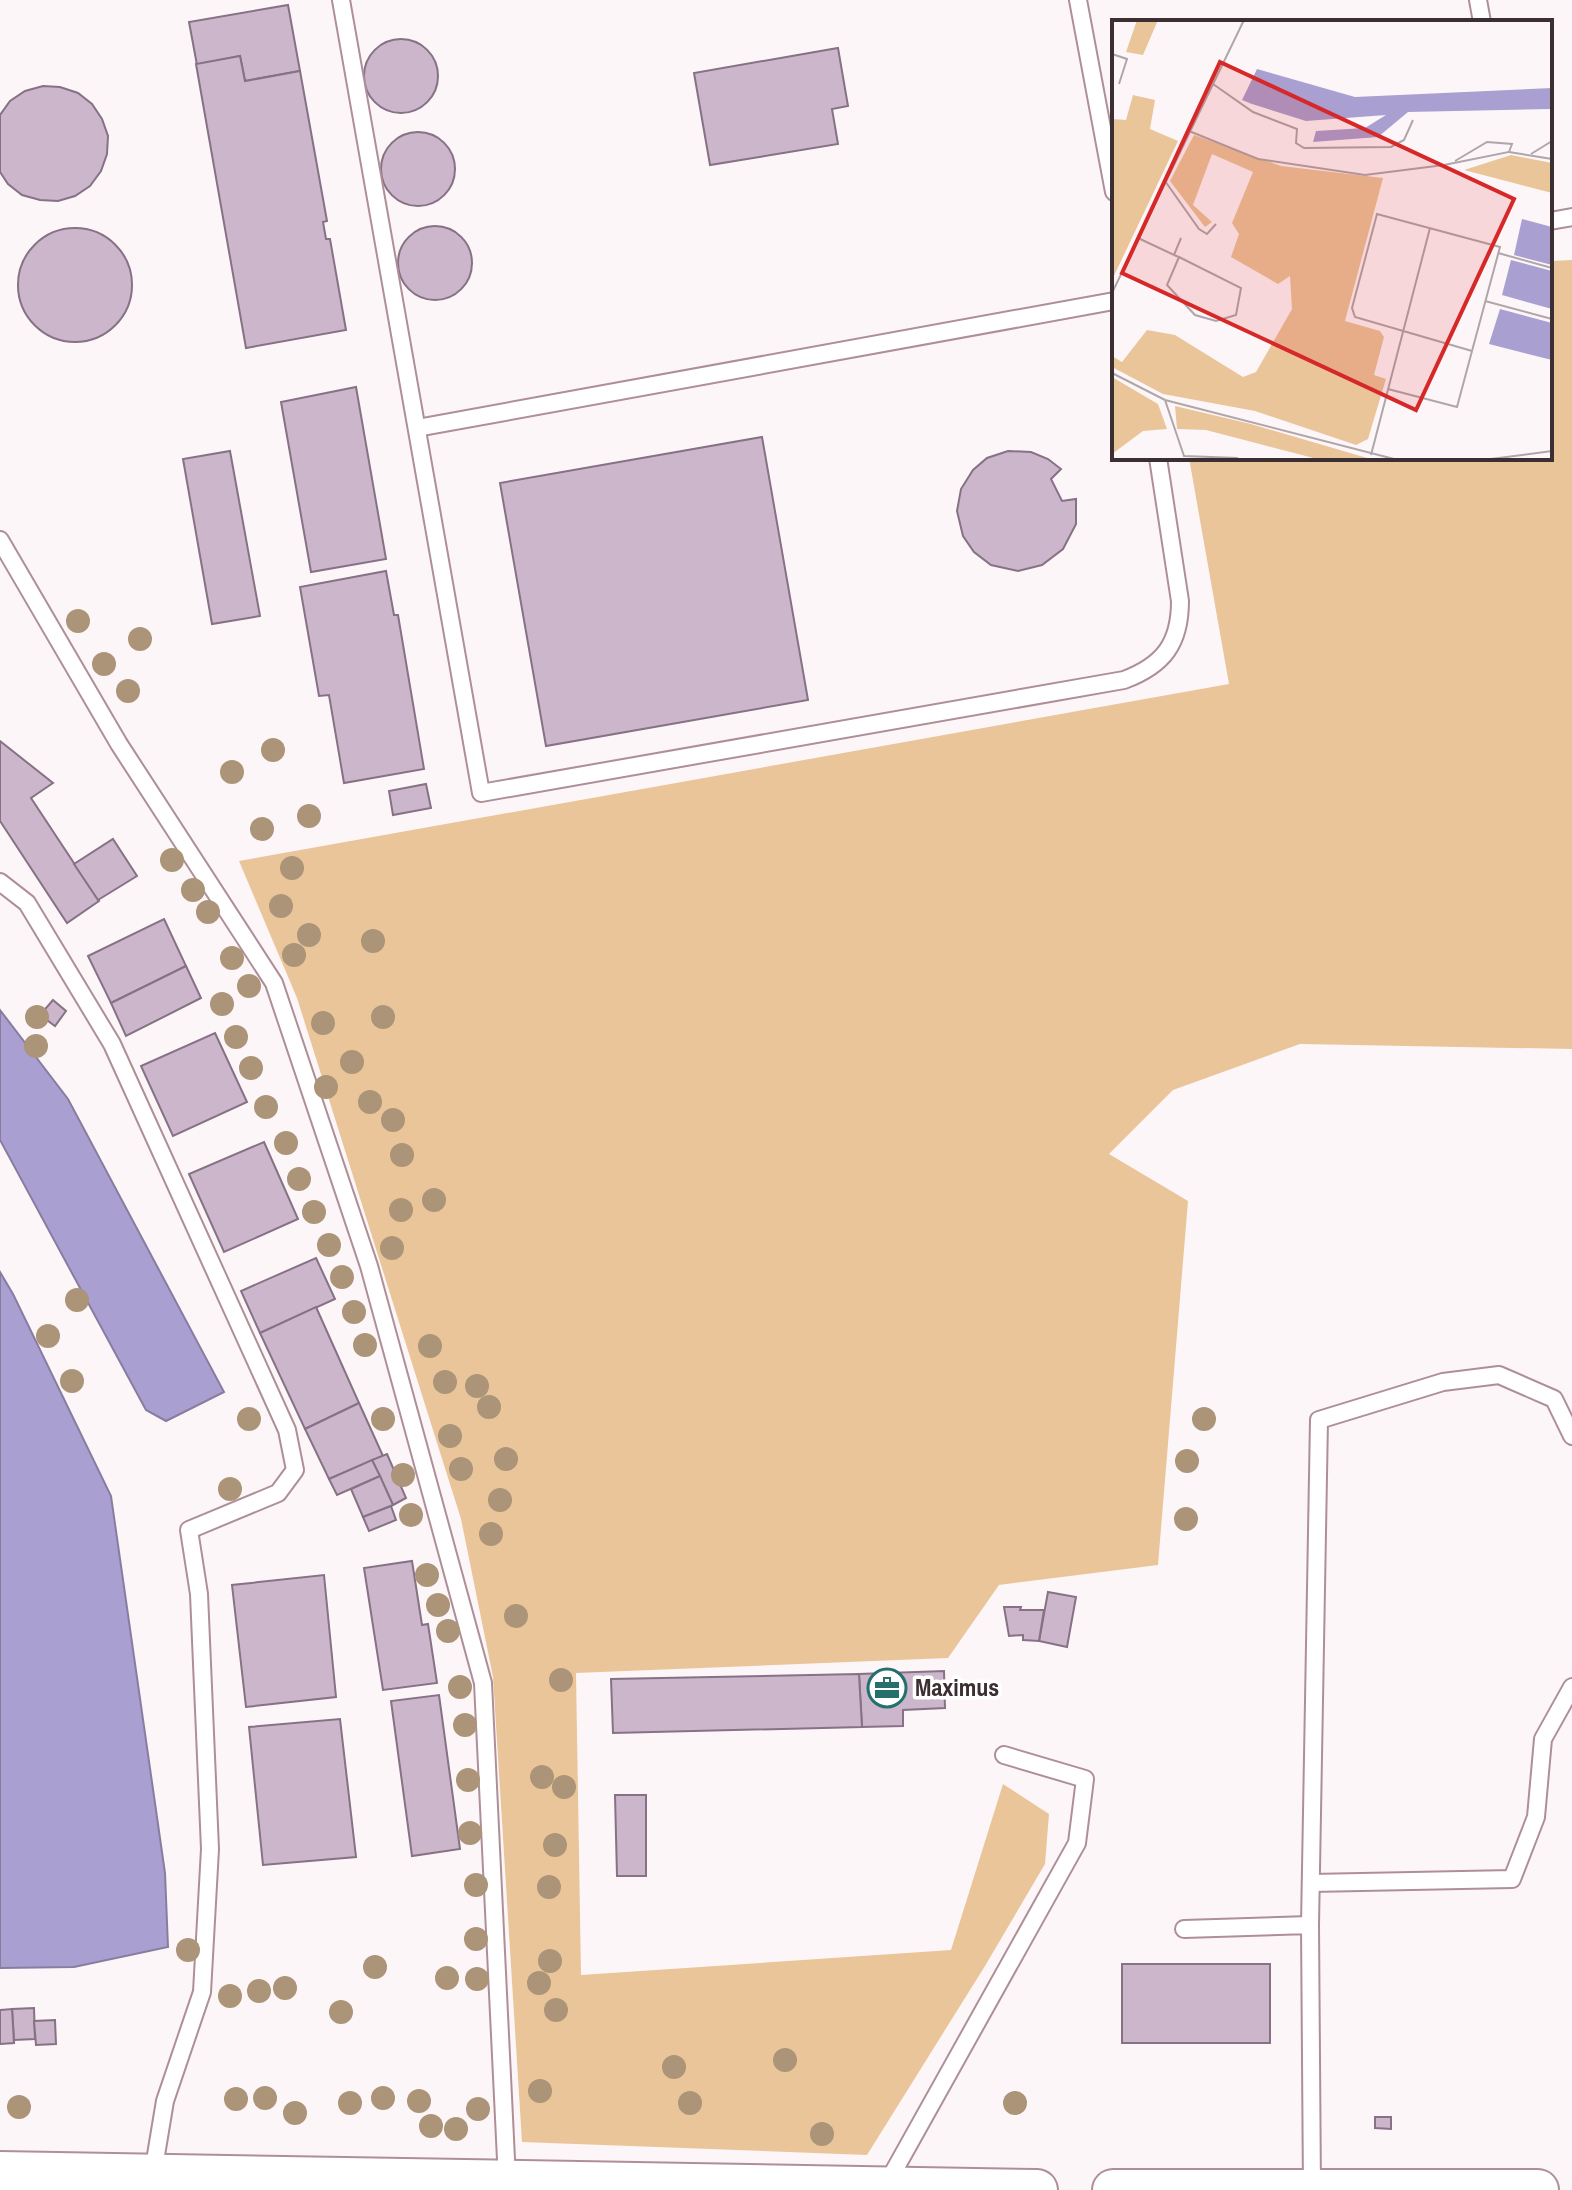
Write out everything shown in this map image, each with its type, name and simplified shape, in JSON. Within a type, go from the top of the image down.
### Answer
[{"type":"street","points":[[0,2172],[1037,2190]]},
{"type":"street","points":[[1113,2190],[1538,2190]]},
{"type":"lane","points":[[341,0],[481,793],[1124,680],[1143,673],[1166,652],[1175,639],[1180,621],[1180,601],[1158,460]]},
{"type":"lane","points":[[1078,0],[1112,181]]},
{"type":"lane","points":[[1478,0],[1482,20]]},
{"type":"lane","points":[[1552,221],[1572,217]]},
{"type":"lane","points":[[417,428],[1112,301]]},
{"type":"lane","points":[[0,540],[119,744],[274,983],[369,1266],[483,1683],[507,2181]]},
{"type":"lane","points":[[0,882],[27,903],[112,1044],[287,1430],[295,1470],[278,1493],[189,1530],[199,1594],[209,1865],[202,1992],[165,2101],[153,2173]]},
{"type":"lane","points":[[1312,2190],[1310,1925],[1319,1420],[1443,1382],[1499,1375],[1554,1399],[1572,1436]]},
{"type":"lane","points":[[1311,1883],[1512,1879],[1536,1817],[1543,1739],[1572,1687]]},
{"type":"lane","points":[[884,2188],[1077,1843],[1085,1779],[1004,1755]]},
{"type":"lane","points":[[1184,1929],[1310,1925]]},
{"type":"shaded area","points":[[1572,260],[1572,1049],[1300,1044],[1173,1090],[1109,1154],[1188,1201],[1158,1565],[999,1585],[948,1658],[576,1673],[581,1975],[951,1950],[1003,1784],[1049,1814],[1045,1864],[867,2155],[522,2142],[493,1677],[461,1519],[297,998],[239,861],[1229,684],[1189,460],[1552,460],[1552,261]]},
{"type":"shaded area","points":[[0,1010],[68,1099],[224,1392],[166,1421],[146,1410],[0,1140]]},
{"type":"shaded area","points":[[0,1272],[111,1496],[165,1873],[168,1947],[74,1967],[0,1968]]},
{"type":"building","points":[[288,5],[300,71],[245,81],[240,56],[197,65],[189,22]]},
{"type":"building","points":[[401,39],[422,45],[432,55],[438,76],[432,97],[422,107],[401,113],[380,107],[370,97],[364,76],[370,55],[380,45]]},
{"type":"building","points":[[838,48],[848,106],[832,109],[838,144],[710,165],[694,73]]},
{"type":"building","points":[[240,56],[245,81],[300,71],[327,221],[323,222],[326,239],[330,239],[346,330],[246,348],[196,64]]},
{"type":"building","points":[[43,86],[78,93],[92,104],[108,136],[107,154],[101,171],[90,186],[75,196],[58,201],[22,195],[8,184],[0,172],[0,115],[10,101],[25,91]]},
{"type":"building","points":[[411,132],[425,132],[439,138],[449,148],[455,169],[449,190],[439,200],[425,206],[411,206],[397,200],[387,190],[381,176],[381,162],[387,148],[397,138]]},
{"type":"building","points":[[428,226],[442,226],[456,232],[466,242],[472,263],[466,284],[456,294],[442,300],[428,300],[414,294],[404,284],[398,270],[398,256],[404,242],[414,232]]},
{"type":"building","points":[[75,228],[107,237],[123,253],[132,285],[123,317],[107,333],[75,342],[43,333],[27,317],[18,285],[27,253],[43,237]]},
{"type":"building","points":[[356,387],[386,559],[311,572],[281,402]]},
{"type":"building","points":[[762,437],[808,700],[546,746],[500,483]]},
{"type":"building","points":[[230,451],[260,616],[212,624],[183,459]]},
{"type":"building","points":[[1008,451],[1031,452],[1048,459],[1061,469],[1051,479],[1062,501],[1076,499],[1076,524],[1063,549],[1042,565],[1018,571],[991,565],[974,552],[963,536],[957,511],[961,489],[973,470],[987,458]]},
{"type":"building","points":[[386,571],[394,615],[398,615],[424,769],[344,783],[329,695],[319,696],[300,587]]},
{"type":"building","points":[[0,741],[53,783],[31,798],[99,901],[67,923],[0,821]]},
{"type":"building","points":[[426,784],[431,808],[393,815],[389,791]]},
{"type":"building","points":[[113,839],[137,876],[98,900],[74,864]]},
{"type":"building","points":[[164,919],[186,966],[111,1003],[88,956]]},
{"type":"building","points":[[186,966],[201,998],[126,1036],[111,1003]]},
{"type":"building","points":[[53,1000],[66,1011],[55,1026],[40,1015]]},
{"type":"building","points":[[215,1033],[247,1102],[173,1136],[141,1066]]},
{"type":"building","points":[[264,1142],[298,1219],[224,1252],[189,1174]]},
{"type":"building","points":[[316,1258],[335,1299],[260,1333],[241,1291]]},
{"type":"building","points":[[316,1307],[359,1403],[305,1429],[260,1333]]},
{"type":"building","points":[[359,1403],[383,1456],[329,1479],[305,1429]]},
{"type":"building","points":[[387,1454],[406,1498],[393,1505],[372,1460]]},
{"type":"building","points":[[372,1460],[380,1476],[337,1495],[329,1479]]},
{"type":"building","points":[[380,1476],[393,1505],[363,1517],[351,1489]]},
{"type":"building","points":[[391,1506],[396,1520],[369,1531],[363,1517]]},
{"type":"building","points":[[412,1561],[422,1625],[428,1624],[437,1683],[383,1690],[364,1568]]},
{"type":"building","points":[[324,1575],[336,1697],[246,1707],[232,1585]]},
{"type":"building","points":[[1048,1592],[1076,1597],[1067,1647],[1039,1641]]},
{"type":"building","points":[[1004,1607],[1044,1610],[1039,1641],[1023,1640],[1023,1635],[1009,1636]]},
{"type":"building","points":[[944,1671],[945,1708],[903,1710],[903,1726],[862,1727],[859,1674]]},
{"type":"building","points":[[859,1674],[862,1727],[613,1733],[611,1679]]},
{"type":"building","points":[[439,1695],[460,1849],[412,1856],[391,1701]]},
{"type":"building","points":[[340,1719],[356,1857],[263,1865],[249,1727]]},
{"type":"building","points":[[615,1795],[646,1795],[646,1876],[617,1876]]},
{"type":"building","points":[[1122,1964],[1270,1964],[1270,2043],[1122,2043]]},
{"type":"building","points":[[34,2008],[35,2039],[14,2040],[12,2009]]},
{"type":"building","points":[[12,2009],[14,2043],[0,2044],[0,2010]]},
{"type":"building","points":[[55,2020],[56,2044],[36,2045],[34,2021]]},
{"type":"building","points":[[1375,2117],[1391,2117],[1391,2129],[1375,2128]]},
{"type":"place","name":"Maximus","points":[[887,1688]]}]
